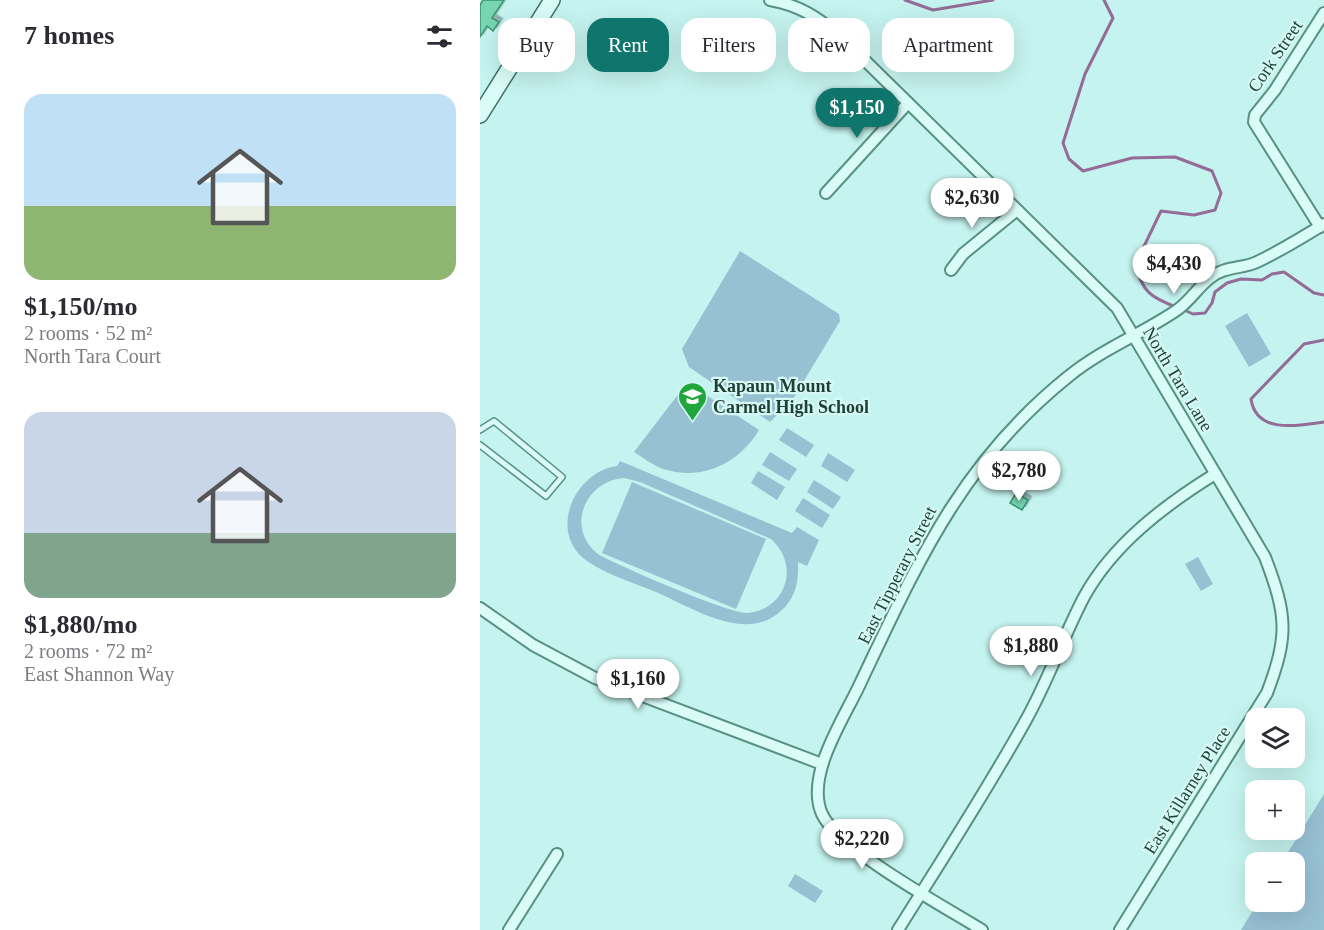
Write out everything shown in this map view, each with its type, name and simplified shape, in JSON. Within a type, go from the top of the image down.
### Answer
[{"type":"main road","points":[[480,116],[552,0]]},
{"type":"street","name":"North Tara Lane","points":[[770,0],[789,3],[813,14],[908,103],[1117,308],[1265,557],[1281,600],[1284,629]]},
{"type":"street","name":"Cork Street","points":[[1322,225],[1254,122],[1254,118],[1275,90],[1324,13]]},
{"type":"street","points":[[826,193],[908,103]]},
{"type":"street","points":[[951,270],[963,254],[1017,210]]},
{"type":"street","name":"East Tipperary Street","points":[[982,930],[856,850],[834,832],[821,813],[817,790],[822,764],[937,528],[971,475],[1007,432],[1066,378],[1093,357],[1180,308],[1210,278],[1232,266],[1254,263],[1322,225]]},
{"type":"street","points":[[898,930],[1032,710],[1085,595],[1119,549],[1177,498],[1215,474]]},
{"type":"street","points":[[480,608],[533,645],[595,678],[822,764]]},
{"type":"street","name":"East Killarney Place","points":[[1120,930],[1267,693],[1278,664],[1284,629]]},
{"type":"street","points":[[509,930],[557,854]]},
{"type":"lane","points":[[480,430],[494,421],[562,477],[546,496],[480,445]]},
{"type":"shaded area","points":[[740,251],[839,314],[840,321],[793,399],[770,422],[689,367],[682,349]]},
{"type":"shaded area","points":[[1247,313],[1271,354],[1249,367],[1225,326]]},
{"type":"shaded area","points":[[694,387],[759,430],[742,451],[720,466],[694,473],[663,469],[634,452],[683,388]]},
{"type":"shaded area","points":[[787,428],[814,445],[806,457],[779,440]]},
{"type":"shaded area","points":[[770,452],[797,469],[789,481],[762,465]]},
{"type":"shaded area","points":[[828,453],[855,470],[847,482],[821,466]]},
{"type":"shaded area","points":[[620,461],[792,533],[797,527],[819,540],[807,566],[798,562],[796,587],[791,599],[783,609],[769,619],[754,624],[737,624],[720,620],[607,572],[582,557],[572,545],[568,531],[568,516],[572,502],[590,478],[603,470],[617,466]],"holes":[[[624,478],[640,482],[771,539],[782,553],[787,568],[784,587],[777,599],[761,610],[747,613],[736,611],[673,588],[598,554],[588,543],[583,532],[581,519],[584,507],[599,487],[610,481]]]},
{"type":"shaded area","points":[[758,471],[785,487],[777,500],[751,483]]},
{"type":"shaded area","points":[[814,480],[841,497],[833,509],[807,492]]},
{"type":"shaded area","points":[[632,482],[766,539],[736,609],[602,553]]},
{"type":"shaded area","points":[[803,498],[830,515],[822,528],[795,511]]},
{"type":"shaded area","points":[[1198,557],[1213,584],[1201,591],[1185,564]]},
{"type":"shaded area","points":[[1324,794],[1324,930],[1241,930],[1252,912],[1305,912],[1305,852],[1288,852],[1296,840],[1305,840],[1305,825]]},
{"type":"shaded area","points":[[795,874],[823,891],[815,903],[788,886]]},
{"type":"building","points":[[483,0],[504,0],[492,18],[498,24],[493,31],[487,26],[480,37],[480,5]]},
{"type":"building","points":[[1016,493],[1028,500],[1022,510],[1010,503]]},
{"type":"waterway","points":[[905,0],[933,10],[993,0]]},
{"type":"waterway","points":[[1104,0],[1113,18],[1085,74],[1063,143],[1069,159],[1083,171],[1132,158],[1175,157],[1212,171],[1221,193],[1215,210],[1194,215],[1161,211],[1135,265],[1145,288],[1160,300],[1176,307]]},
{"type":"waterway","points":[[1182,309],[1193,314],[1205,313],[1212,303],[1215,292],[1227,283],[1241,279],[1262,280],[1272,274],[1284,272],[1314,293],[1324,295]]},
{"type":"waterway","points":[[1324,340],[1304,344],[1251,399],[1255,410],[1269,423],[1291,426],[1324,422]]},
{"type":"place","name":"Kapaun Mount Carmel High School","points":[[692,422]]}]
